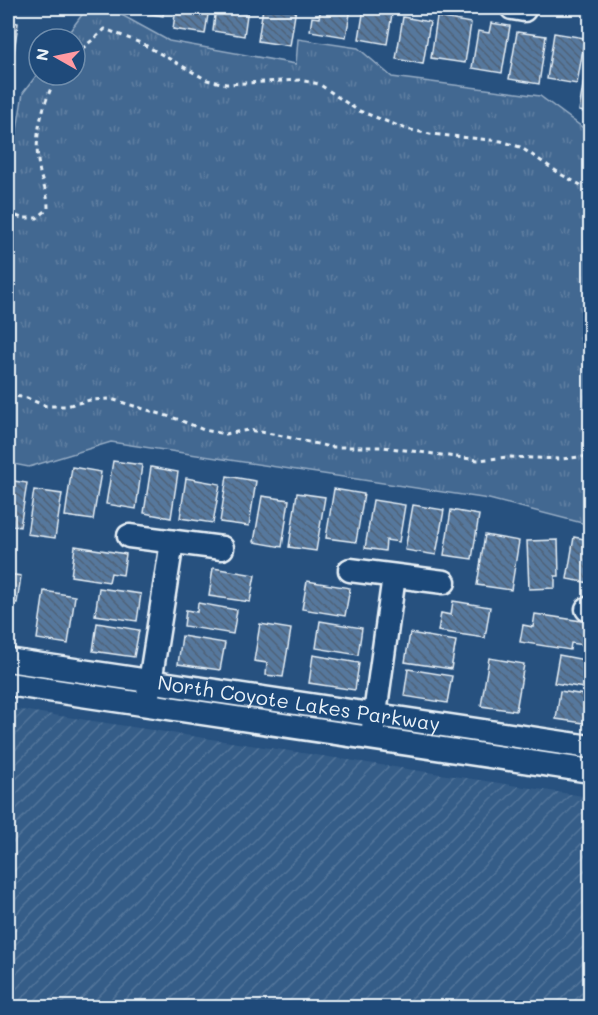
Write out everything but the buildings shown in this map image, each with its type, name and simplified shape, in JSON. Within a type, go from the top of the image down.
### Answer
[{"type":"street","points":[[129,536],[222,548]]},
{"type":"street","points":[[146,705],[172,542]]},
{"type":"street","points":[[350,570],[444,582]]},
{"type":"street","points":[[371,739],[394,576]]},
{"type":"street","name":"North Coyote Lakes Parkway","points":[[8,660],[591,747]]},
{"type":"street","name":"North Coyote Lakes Parkway","points":[[8,684],[591,771]]},
{"type":"path","points":[[87,45],[105,29],[120,33],[151,48],[207,80],[226,84],[300,80],[319,84],[357,110],[406,129],[430,134],[501,141],[520,147],[562,175],[591,190]]},
{"type":"path","points":[[8,213],[22,218],[37,218],[48,209],[48,194],[39,169],[36,143],[41,119],[53,87]]},
{"type":"path","points":[[8,395],[27,398],[46,406],[66,406],[90,400],[111,399],[177,419],[204,430],[225,434],[249,430],[330,447],[383,447],[478,460],[509,457],[561,459],[591,456]]},
{"type":"shaded area","points":[[8,708],[590,797],[590,1007],[8,1007]]},
{"type":"green space","points":[[87,8],[109,8],[169,41],[296,64],[298,39],[358,48],[392,77],[540,96],[590,133],[590,525],[489,499],[111,442],[29,467],[8,463],[8,147],[16,136],[23,93],[28,87],[87,87],[87,27],[73,27]]}]
